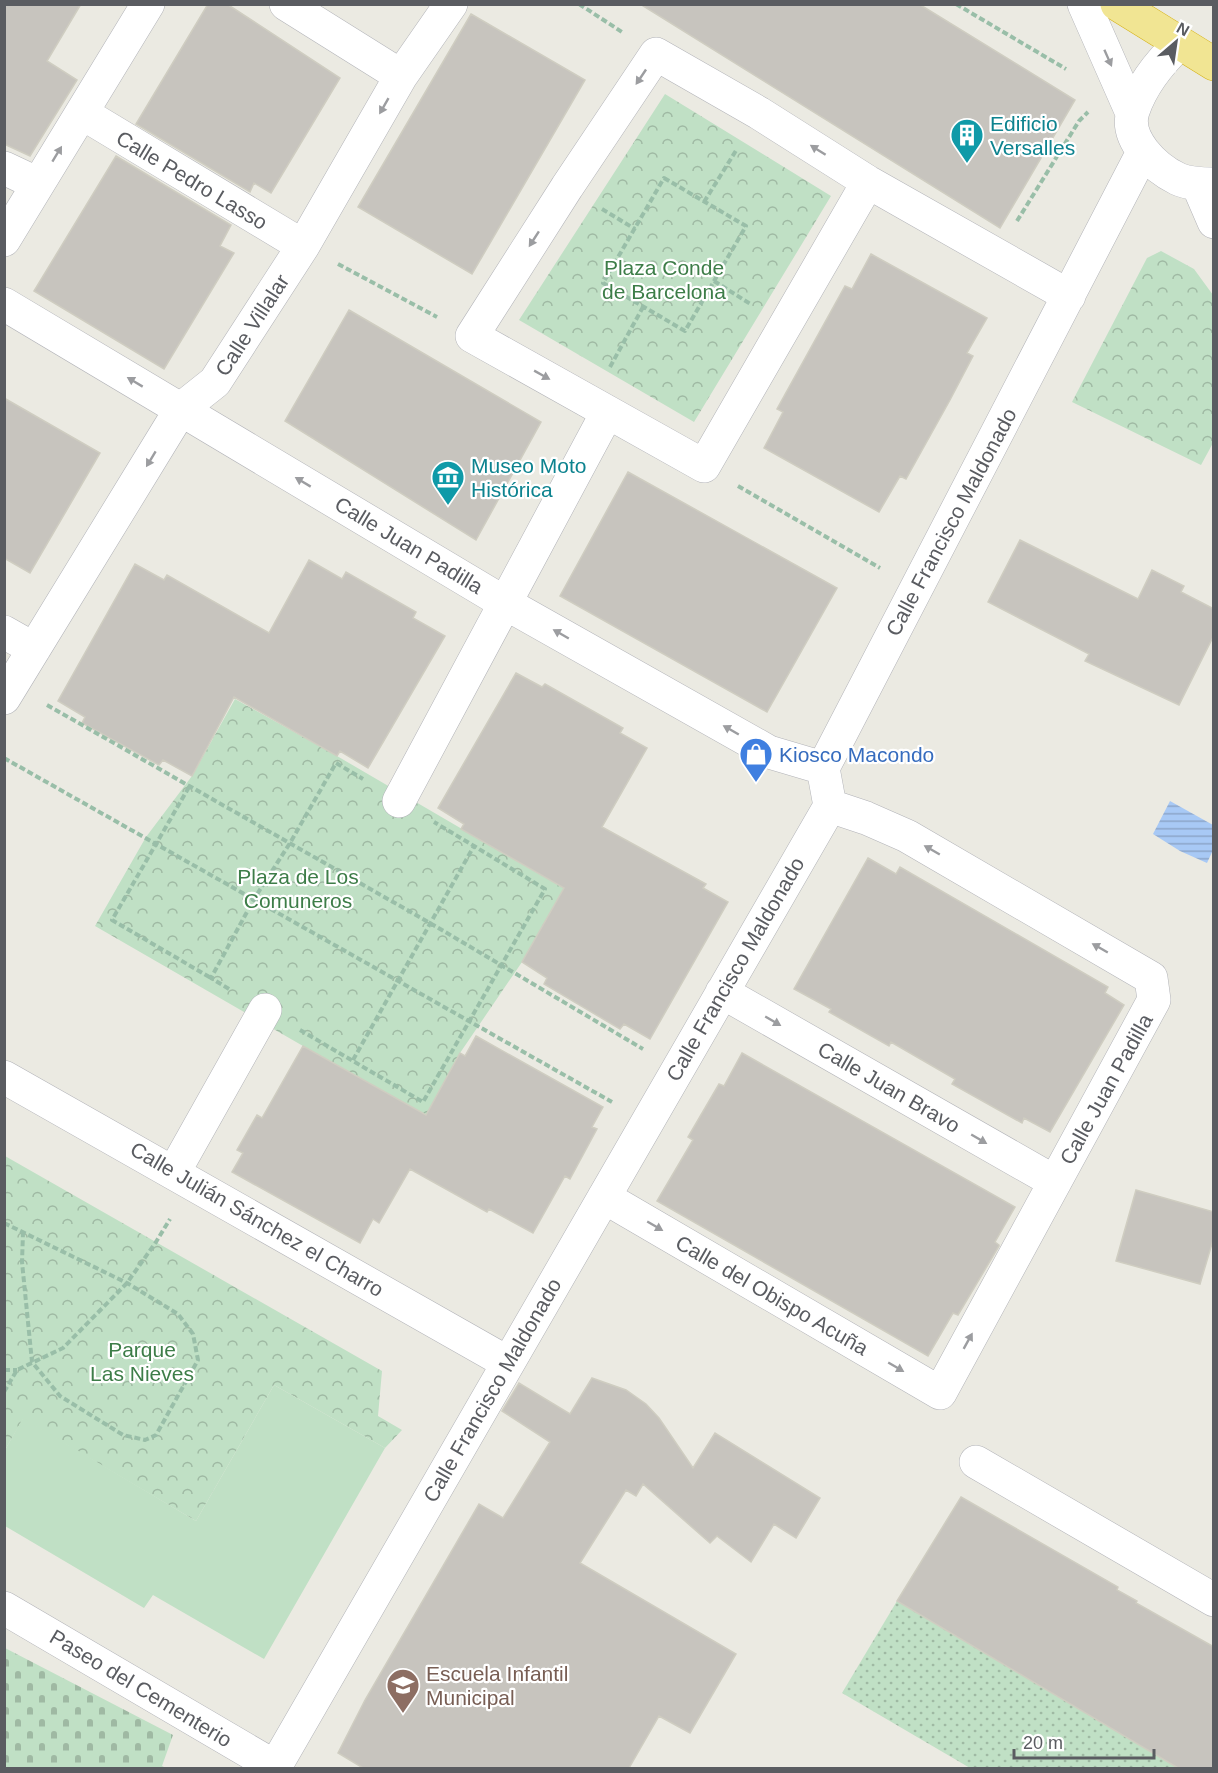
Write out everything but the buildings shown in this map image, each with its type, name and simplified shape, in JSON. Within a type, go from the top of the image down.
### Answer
[{"type":"highway","points":[[1117,4],[1214,64]]},
{"type":"street","points":[[4,240],[148,4]]},
{"type":"street","points":[[286,4],[402,76]]},
{"type":"street","name":"Calle Villalar","points":[[8,692],[181,409],[215,382],[303,246],[402,76],[451,4]]},
{"type":"street","points":[[1084,4],[1132,113],[1133,131],[1143,152],[1158,167],[1178,179],[1206,184],[1214,222]]},
{"type":"street","points":[[1132,113],[1162,60],[1180,43]]},
{"type":"street","points":[[868,182],[704,466],[472,336],[567,187],[656,54],[759,113],[868,182],[1069,296]]},
{"type":"street","name":"Calle Pedro Lasso","points":[[82,113],[303,246]]},
{"type":"street","name":"Calle Francisco Maldonado","points":[[823,768],[1143,152]]},
{"type":"street","points":[[4,168],[39,184]]},
{"type":"street","name":"Calle Juan Padilla","points":[[4,304],[505,603],[769,752],[823,768]]},
{"type":"street","points":[[399,801],[505,603],[598,407]]},
{"type":"street","points":[[4,632],[34,650]]},
{"type":"street","points":[[823,768],[830,806]]},
{"type":"street","name":"Calle Francisco Maldonado","points":[[276,1768],[830,806]]},
{"type":"street","name":"Calle Juan Padilla","points":[[830,806],[866,818],[907,836],[1151,978],[1154,1000],[940,1393]]},
{"type":"street","name":"Calle Juan Bravo","points":[[722,992],[1055,1182]]},
{"type":"street","points":[[183,1177],[265,1010]]},
{"type":"street","name":"Calle Julián Sánchez el Charro","points":[[4,1077],[508,1363]]},
{"type":"street","name":"Calle del Obispo Acuña","points":[[604,1197],[940,1393]]},
{"type":"street","points":[[976,1462],[1214,1600]]},
{"type":"street","name":"Paseo del Cementerio","points":[[4,1608],[276,1768]]},
{"type":"path","points":[[579,4],[656,54]]},
{"type":"path","points":[[956,4],[1071,72]]},
{"type":"path","points":[[1016,222],[1079,121],[1096,105]]},
{"type":"path","points":[[704,202],[759,113]]},
{"type":"path","points":[[664,178],[704,202],[746,226],[685,331],[603,283],[664,178]]},
{"type":"path","points":[[303,246],[472,336]]},
{"type":"path","points":[[598,407],[644,307]]},
{"type":"path","points":[[704,466],[917,589]]},
{"type":"path","points":[[8,692],[290,843],[678,1069]]},
{"type":"path","points":[[4,758],[647,1122]]},
{"type":"path","points":[[189,787],[112,921],[423,1101],[545,889],[336,763],[290,843],[254,899],[211,978]]},
{"type":"path","points":[[353,1060],[474,846]]},
{"type":"path","points":[[4,1370],[17,1370],[63,1348],[127,1283],[156,1242],[183,1177]]},
{"type":"path","points":[[4,1223],[127,1283],[178,1314],[193,1334],[198,1360],[156,1435],[145,1440],[123,1435],[60,1396],[32,1362],[22,1262],[23,1233]]},
{"type":"path","points":[[4,1392],[17,1370]]},
{"type":"green space","name":"Plaza Conde de Barcelona","points":[[665,94],[831,196],[694,422],[519,320]]},
{"type":"green space","points":[[1161,251],[1194,269],[1213,295],[1213,443],[1201,465],[1072,402],[1147,258]]},
{"type":"green space","name":"Plaza de Los Comuneros","points":[[235,699],[539,874],[568,883],[522,962],[460,1053],[426,1115],[95,926],[146,837],[192,776]]},
{"type":"green space","name":"Parque Las Nieves","points":[[5,1156],[382,1371],[378,1416],[402,1430],[385,1448],[274,1385],[196,1521],[23,1419],[5,1450]]},
{"type":"green space","points":[[274,1385],[385,1448],[264,1659],[153,1595],[144,1608],[5,1526],[5,1450],[23,1418],[196,1521]]},
{"type":"green space","points":[[897,1601],[1178,1768],[970,1768],[842,1693]]},
{"type":"green space","points":[[5,1648],[173,1735],[162,1766],[166,1768],[5,1768]]},
{"type":"water","points":[[1170,801],[1213,825],[1213,850],[1207,863],[1180,851],[1153,834]]},
{"type":"place","name":"Edificio Versalles","points":[[967,164]]},
{"type":"place","name":"Museo Moto Histórica","points":[[448,506]]},
{"type":"place","name":"Kiosco Macondo","points":[[756,783]]},
{"type":"place","name":"Escuela Infantil Municipal","points":[[403,1714]]}]
